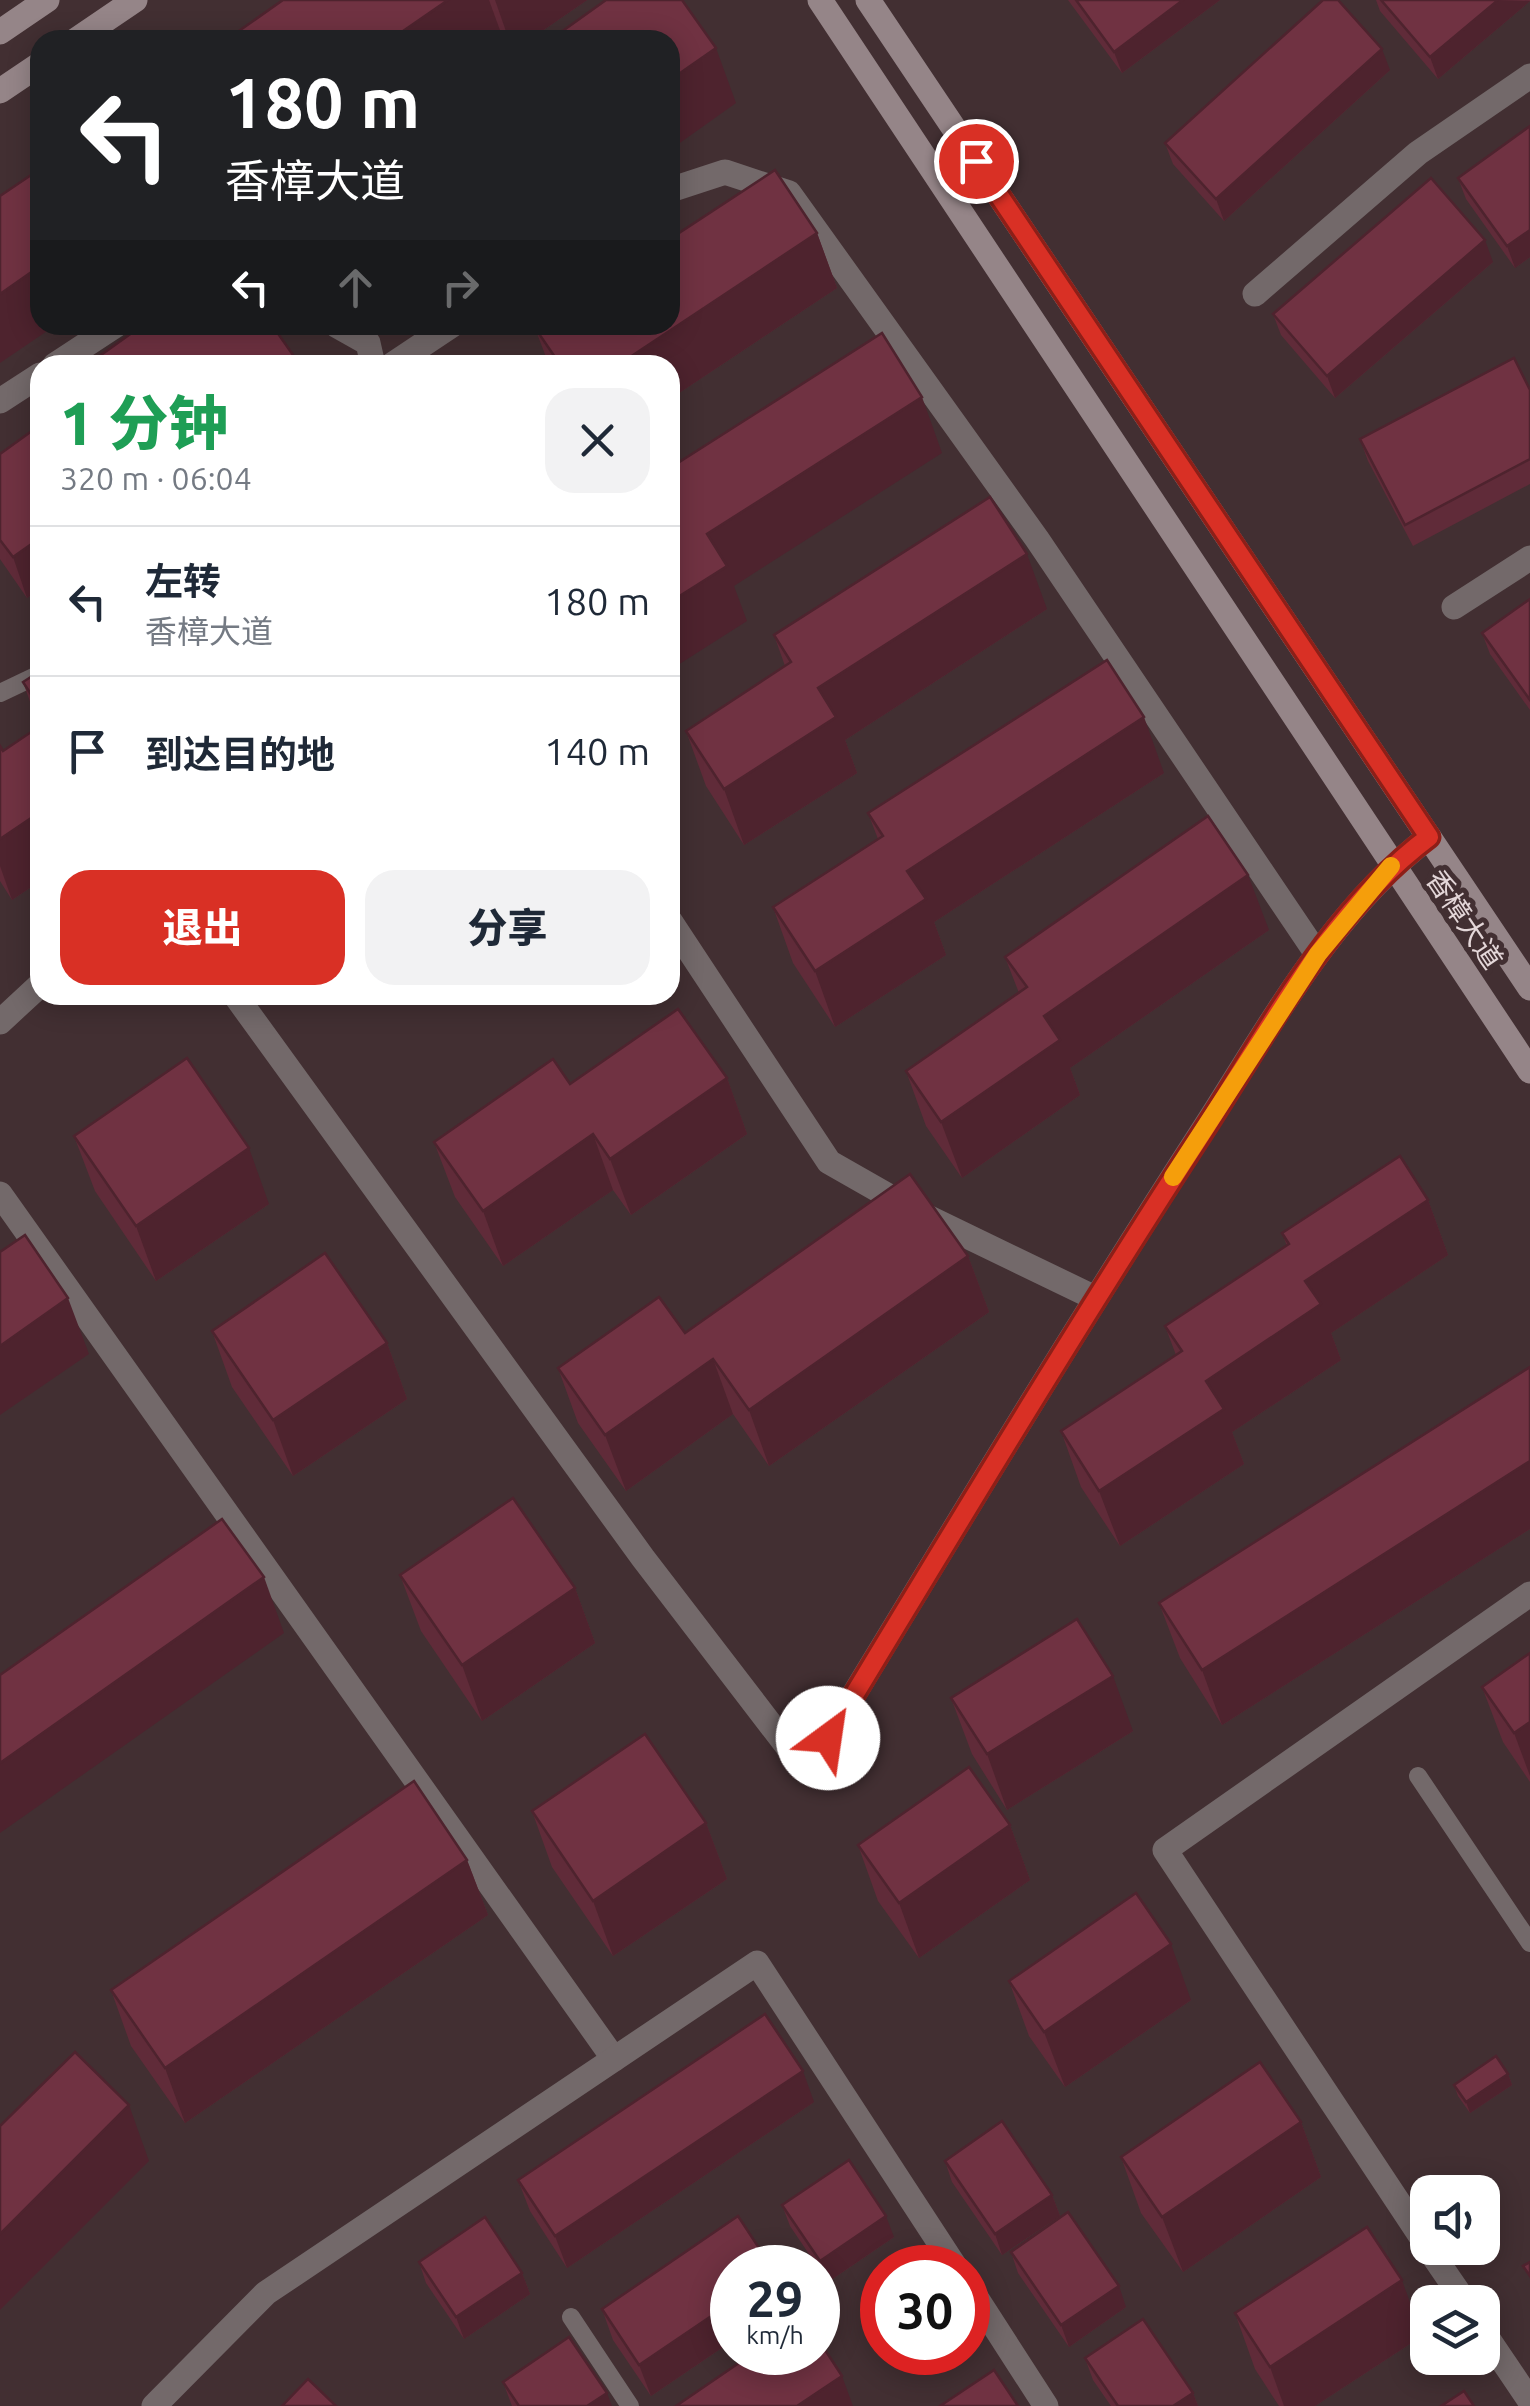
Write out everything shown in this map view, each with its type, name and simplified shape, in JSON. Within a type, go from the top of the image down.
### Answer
[{"type":"street","points":[[0,32],[47,0]]},
{"type":"street","points":[[91,30],[136,0]]},
{"type":"street","name":"香樟大道","points":[[820,0],[1530,1071]]},
{"type":"street","name":"香樟大道","points":[[868,0],[1530,988]]},
{"type":"street","points":[[0,91],[30,71]]},
{"type":"street","points":[[1254,294],[1418,153],[1530,76]]},
{"type":"street","points":[[680,187],[724,172],[789,193],[1037,539],[1318,954]]},
{"type":"street","points":[[70,355],[101,335]]},
{"type":"street","points":[[353,335],[368,344],[371,355]]},
{"type":"street","points":[[407,355],[437,335]]},
{"type":"street","points":[[0,402],[30,382]]},
{"type":"street","points":[[1454,607],[1530,558]]},
{"type":"street","points":[[243,1005],[643,1558],[807,1772],[1095,1298],[1318,954],[1392,865],[1429,837]]},
{"type":"street","points":[[680,936],[828,1162],[915,1211],[1095,1298]]},
{"type":"street","points":[[0,1022],[30,995]]},
{"type":"street","points":[[0,1194],[614,2060]]},
{"type":"street","points":[[1410,2220],[1165,1850],[1530,1594]]},
{"type":"street","points":[[154,2406],[266,2293],[757,1963],[941,2245]]},
{"type":"street","points":[[990,2319],[1046,2406]]},
{"type":"street","points":[[1500,2357],[1530,2401]]},
{"type":"lane","points":[[0,693],[30,679]]},
{"type":"lane","points":[[1418,1776],[1530,1942]]},
{"type":"lane","points":[[571,2317],[630,2406]]},
{"type":"building","points":[[283,0],[448,0],[404,30],[240,30]]},
{"type":"building","points":[[606,0],[682,0],[716,48],[680,73],[680,30],[564,30]]},
{"type":"building","points":[[1076,0],[1183,0],[1114,52]]},
{"type":"building","points":[[1323,0],[1338,0],[1382,49],[1216,199],[1165,143]]},
{"type":"building","points":[[1381,0],[1498,0],[1430,57]]},
{"type":"building","points":[[1530,126],[1530,230],[1507,246],[1458,178]]},
{"type":"building","points":[[775,170],[817,233],[680,324],[680,232]]},
{"type":"building","points":[[30,176],[30,273],[0,294],[0,196]]},
{"type":"building","points":[[1431,178],[1485,240],[1327,376],[1273,314]]},
{"type":"building","points":[[882,333],[922,397],[707,534],[727,566],[680,596],[680,462]]},
{"type":"building","points":[[129,335],[279,335],[293,355],[101,355]]},
{"type":"building","points":[[540,335],[663,335],[633,355],[554,355]]},
{"type":"building","points":[[1514,358],[1530,390],[1530,459],[1405,525],[1360,439]]},
{"type":"building","points":[[30,432],[30,545],[13,557],[0,540],[0,454]]},
{"type":"building","points":[[990,497],[1027,554],[818,688],[836,717],[724,789],[686,731],[791,662],[774,635]]},
{"type":"building","points":[[1530,599],[1530,700],[1482,633]]},
{"type":"building","points":[[1107,660],[1144,717],[907,871],[926,899],[815,971],[773,907],[883,836],[868,813]]},
{"type":"building","points":[[30,733],[30,819],[0,839],[0,746],[3,751]]},
{"type":"building","points":[[1208,816],[1248,875],[1044,1016],[1060,1040],[941,1122],[906,1071],[1027,987],[1005,957]]},
{"type":"building","points":[[678,1009],[727,1078],[610,1159],[593,1134],[483,1211],[434,1142],[553,1059],[570,1084]]},
{"type":"building","points":[[187,1058],[249,1148],[136,1226],[74,1136]]},
{"type":"building","points":[[1400,1156],[1428,1200],[1305,1281],[1321,1304],[1206,1381],[1224,1409],[1099,1491],[1061,1431],[1182,1351],[1165,1326],[1289,1244],[1282,1233]]},
{"type":"building","points":[[910,1174],[968,1256],[749,1410],[713,1359],[605,1435],[558,1368],[659,1297],[685,1333]]},
{"type":"building","points":[[25,1235],[68,1298],[0,1346],[0,1252]]},
{"type":"building","points":[[325,1253],[387,1343],[273,1420],[212,1331]]},
{"type":"building","points":[[1530,1367],[1530,1461],[1202,1670],[1159,1603]]},
{"type":"building","points":[[513,1498],[575,1588],[462,1665],[400,1575]]},
{"type":"building","points":[[222,1519],[264,1577],[0,1763],[0,1675]]},
{"type":"building","points":[[1077,1619],[1113,1676],[987,1754],[951,1698]]},
{"type":"building","points":[[1530,1653],[1530,1722],[1514,1733],[1482,1687]]},
{"type":"building","points":[[645,1734],[706,1823],[593,1901],[532,1811]]},
{"type":"building","points":[[969,1767],[1010,1825],[899,1903],[858,1845]]},
{"type":"building","points":[[414,1781],[467,1860],[165,2068],[111,1990]]},
{"type":"building","points":[[1136,1893],[1171,1944],[1044,2032],[1009,1981]]},
{"type":"building","points":[[765,2014],[803,2071],[555,2236],[518,2180]]},
{"type":"building","points":[[75,2052],[129,2105],[0,2234],[0,2126]]},
{"type":"building","points":[[1496,2056],[1508,2074],[1466,2102],[1454,2085]]},
{"type":"building","points":[[1260,2062],[1301,2122],[1162,2217],[1121,2157]]},
{"type":"building","points":[[1002,2121],[1052,2195],[995,2234],[945,2161]]},
{"type":"building","points":[[849,2160],[886,2216],[840,2247],[809,2245],[782,2205]]},
{"type":"building","points":[[1068,2212],[1119,2286],[1061,2325],[1011,2252]]},
{"type":"building","points":[[738,2216],[757,2245],[710,2245],[710,2317],[639,2365],[602,2309]]},
{"type":"building","points":[[485,2217],[522,2273],[456,2317],[419,2262]]},
{"type":"building","points":[[1367,2227],[1402,2280],[1270,2367],[1235,2313]]},
{"type":"building","points":[[1143,2319],[1193,2393],[1173,2406],[1118,2406],[1085,2358]]},
{"type":"building","points":[[569,2337],[607,2393],[587,2406],[519,2406],[503,2382]]},
{"type":"building","points":[[994,2370],[1018,2406],[940,2406],[990,2375]]},
{"type":"building","points":[[840,2373],[842,2376],[797,2406],[676,2406],[721,2375]]},
{"type":"building","points":[[308,2379],[336,2406],[282,2406]]},
{"type":"building","points":[[1464,2391],[1474,2406],[1441,2406]]},
{"type":"slow traffic","points":[[1173,1177],[1318,954],[1391,866]]},
{"type":"route","points":[[828,1738],[1095,1298],[1318,954],[1392,865],[1429,837],[976,161]]}]
